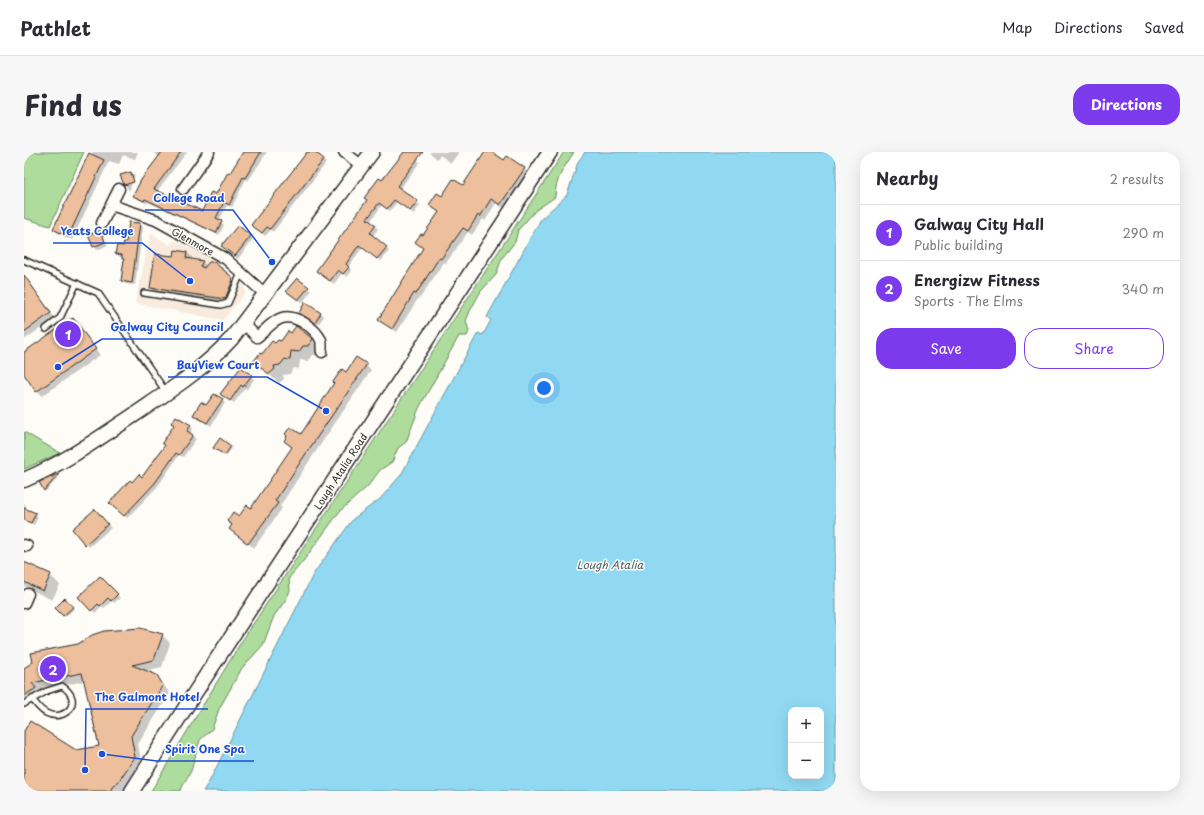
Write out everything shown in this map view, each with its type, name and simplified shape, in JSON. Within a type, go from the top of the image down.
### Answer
[{"type":"street","points":[[183,189],[209,152]]},
{"type":"street","points":[[344,152],[362,166]]},
{"type":"street","points":[[24,480],[66,460],[166,393],[211,359],[243,323],[372,152]]},
{"type":"street","name":"Lough Atalia Road","points":[[132,791],[196,690],[550,152]]},
{"type":"street","points":[[102,223],[119,189]]},
{"type":"street","name":"Glenmore","points":[[111,205],[156,220],[226,259],[265,294]]},
{"type":"street","points":[[243,323],[257,337],[273,322],[281,318],[289,317],[306,325],[314,332],[321,340],[322,352]]},
{"type":"lane","points":[[24,260],[98,293],[166,393]]},
{"type":"lane","points":[[144,293],[221,305],[228,303],[241,273]]},
{"type":"lane","points":[[46,329],[60,318],[77,283]]},
{"type":"lane","points":[[24,704],[32,699],[47,690],[62,686],[70,691],[72,706],[67,712],[60,715],[52,715],[45,713],[32,699]]},
{"type":"shaded area","points":[[151,234],[170,245],[174,240],[216,261],[244,286],[245,293],[223,320],[135,303]]},
{"type":"green space","points":[[24,152],[84,152],[50,226],[24,218]]},
{"type":"green space","points":[[564,152],[574,152],[559,179],[555,190],[555,197],[536,210],[518,230],[515,242],[502,258],[496,275],[481,291],[470,311],[466,321],[469,331],[467,336],[459,336],[419,408],[406,442],[398,448],[392,462],[380,470],[368,486],[340,511],[289,578],[290,590],[287,598],[274,616],[263,645],[242,668],[219,709],[212,729],[200,740],[191,771],[180,791],[151,791],[240,644]]},
{"type":"green space","points":[[24,432],[60,453],[24,469]]},
{"type":"water","name":"Lough Atalia","points":[[585,152],[836,152],[836,791],[203,791],[209,782],[314,573],[353,519],[380,499],[401,475],[478,333],[483,335],[491,320],[487,317],[541,219],[567,195],[578,162]]},
{"type":"building","points":[[162,152],[181,152],[154,189],[202,211],[211,192],[216,194],[228,172],[230,173],[243,152],[261,152],[245,178],[243,177],[229,205],[224,202],[216,218],[222,221],[216,233],[145,199],[144,201],[133,196],[141,180]]},
{"type":"building","points":[[307,152],[315,152],[324,159],[270,229],[267,227],[262,233],[251,225]]},
{"type":"building","points":[[404,152],[423,152],[397,186],[418,201],[410,211],[394,200],[387,209],[379,203],[367,219],[376,225],[370,233],[387,247],[377,259],[359,245],[346,264],[349,267],[343,274],[338,270],[330,281],[316,271],[367,200],[364,198],[379,178],[382,180]]},
{"type":"building","points":[[485,152],[492,152],[504,160],[507,156],[525,168],[500,205],[491,199],[480,217],[478,215],[468,231],[463,228],[441,259],[439,258],[416,294],[414,293],[392,329],[378,320],[423,248],[415,242],[421,234],[423,235],[439,212],[429,205],[437,193],[442,196],[453,179],[463,185]]},
{"type":"building","points":[[89,153],[104,160],[68,237],[53,229]]},
{"type":"building","points":[[131,172],[134,182],[124,185],[120,175]]},
{"type":"building","points":[[129,222],[140,223],[132,283],[121,281],[124,259],[122,259],[122,255],[115,254],[117,245],[123,246],[124,242],[126,242]]},
{"type":"building","points":[[238,225],[251,236],[235,256],[221,246]]},
{"type":"building","points":[[101,230],[105,242],[93,247],[88,235]]},
{"type":"building","points":[[175,250],[187,252],[186,258],[203,261],[200,266],[204,268],[209,262],[214,262],[232,277],[233,280],[225,299],[150,288],[155,254],[174,256]]},
{"type":"building","points":[[24,275],[51,313],[24,332]]},
{"type":"building","points":[[297,278],[309,287],[298,300],[286,291]]},
{"type":"building","points":[[305,302],[321,313],[315,323],[299,313]]},
{"type":"building","points":[[73,318],[96,349],[36,392],[24,374],[24,352]]},
{"type":"building","points":[[296,326],[313,339],[308,346],[303,346],[299,352],[291,351],[290,360],[285,359],[280,365],[274,366],[275,369],[269,374],[253,362],[260,353],[262,354],[272,341],[275,343],[278,340],[281,341],[288,331],[291,333]]},
{"type":"building","points":[[356,357],[367,364],[275,501],[278,503],[248,544],[229,529],[232,525],[227,521],[233,512],[239,516],[247,505],[251,508],[292,447],[284,441],[287,436],[285,434],[290,427],[301,434],[342,369],[346,372]]},
{"type":"building","points":[[241,367],[252,375],[243,387],[241,385],[230,401],[220,394]]},
{"type":"building","points":[[214,394],[223,399],[207,423],[193,415],[201,402],[206,405]]},
{"type":"building","points":[[176,416],[191,425],[187,431],[193,435],[179,455],[176,453],[155,483],[124,516],[109,503],[130,480],[132,482],[139,474],[142,477],[165,445],[162,443],[174,425],[171,423]]},
{"type":"building","points":[[220,438],[231,446],[225,455],[213,448]]},
{"type":"building","points":[[59,474],[44,491],[39,482]]},
{"type":"building","points":[[24,508],[36,513],[31,523],[24,520]]},
{"type":"building","points":[[95,509],[108,524],[85,545],[72,529]]},
{"type":"building","points":[[24,562],[51,574],[43,591],[24,582]]},
{"type":"building","points":[[100,576],[118,594],[111,601],[108,598],[100,606],[98,604],[91,611],[78,597]]},
{"type":"building","points":[[65,598],[73,607],[63,616],[55,608]]},
{"type":"building","points":[[140,628],[163,634],[154,660],[132,665],[157,675],[163,685],[131,736],[135,757],[116,785],[113,786],[110,791],[24,791],[24,731],[30,721],[76,750],[99,746],[82,673],[32,683],[36,688],[24,696],[24,668],[33,662],[31,653],[78,644],[92,635],[104,631]]},
{"type":"place","name":"College Road","points":[[272,262]]},
{"type":"place","name":"Yeats College","points":[[190,281]]},
{"type":"place","name":"Galway City Hall","points":[[68,334]]},
{"type":"place","name":"Galway City Council","points":[[58,367]]},
{"type":"place","name":"BayView Court","points":[[326,411]]},
{"type":"place","name":"Energizw Fitness","points":[[53,669]]},
{"type":"place","name":"Spirit One Spa","points":[[102,754]]},
{"type":"place","name":"The Galmont Hotel","points":[[85,770]]}]
